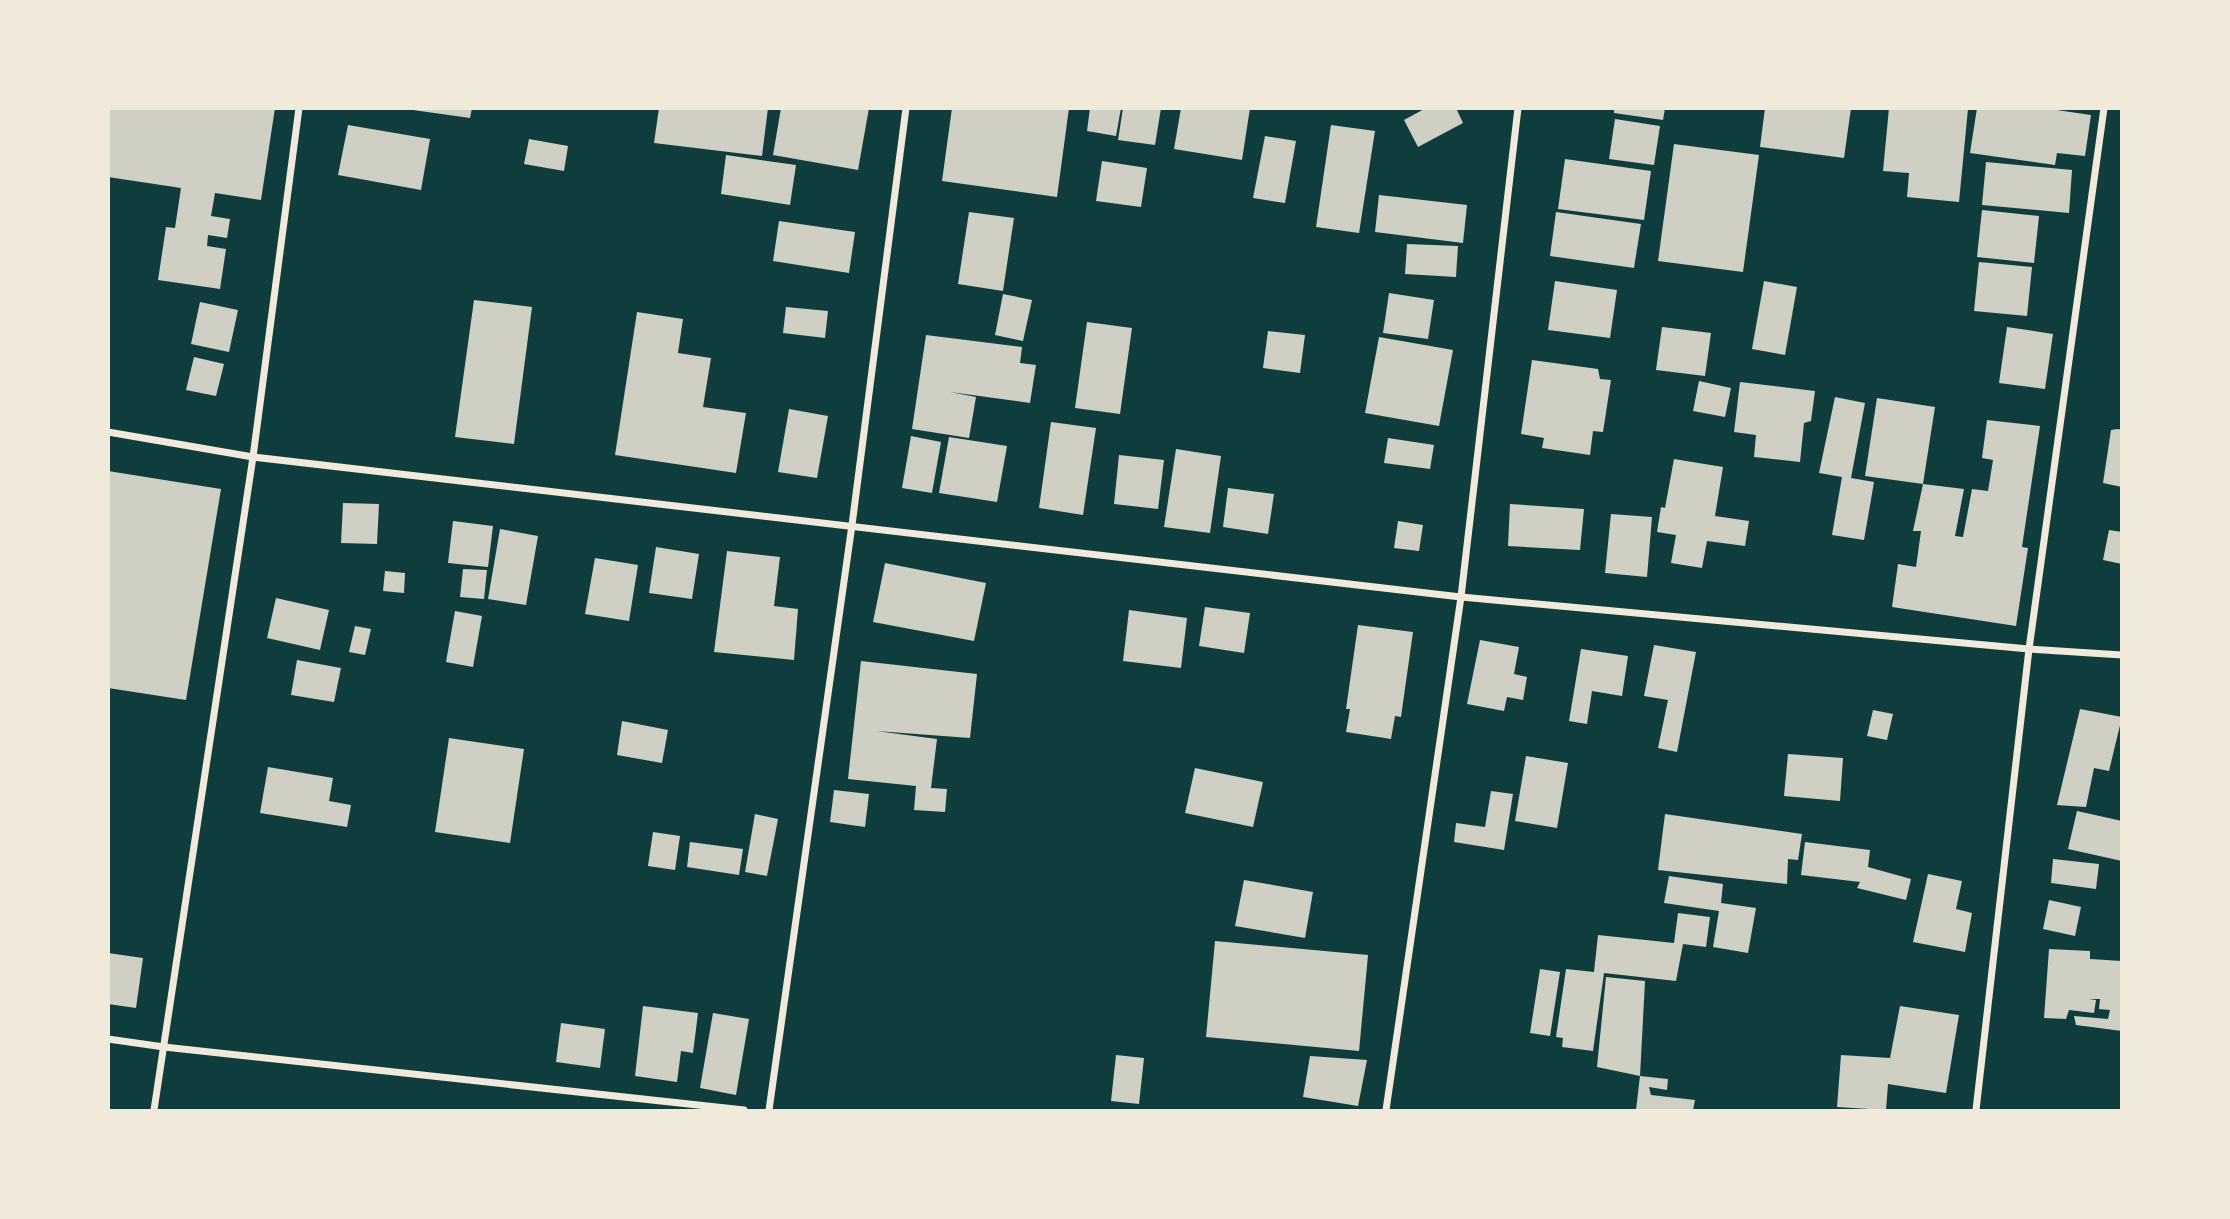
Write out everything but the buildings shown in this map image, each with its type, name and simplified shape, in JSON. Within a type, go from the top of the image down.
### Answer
[{"type":"street","points":[[154,1111],[253,457],[299,108]]},
{"type":"street","points":[[769,1111],[852,525],[906,108]]},
{"type":"street","points":[[1386,1111],[1461,597],[1518,108]]},
{"type":"street","points":[[1976,1111],[2029,649],[2104,108]]},
{"type":"street","points":[[108,432],[253,457],[1461,597],[2029,649],[2122,655]]},
{"type":"street","points":[[108,1039],[744,1111]]}]
